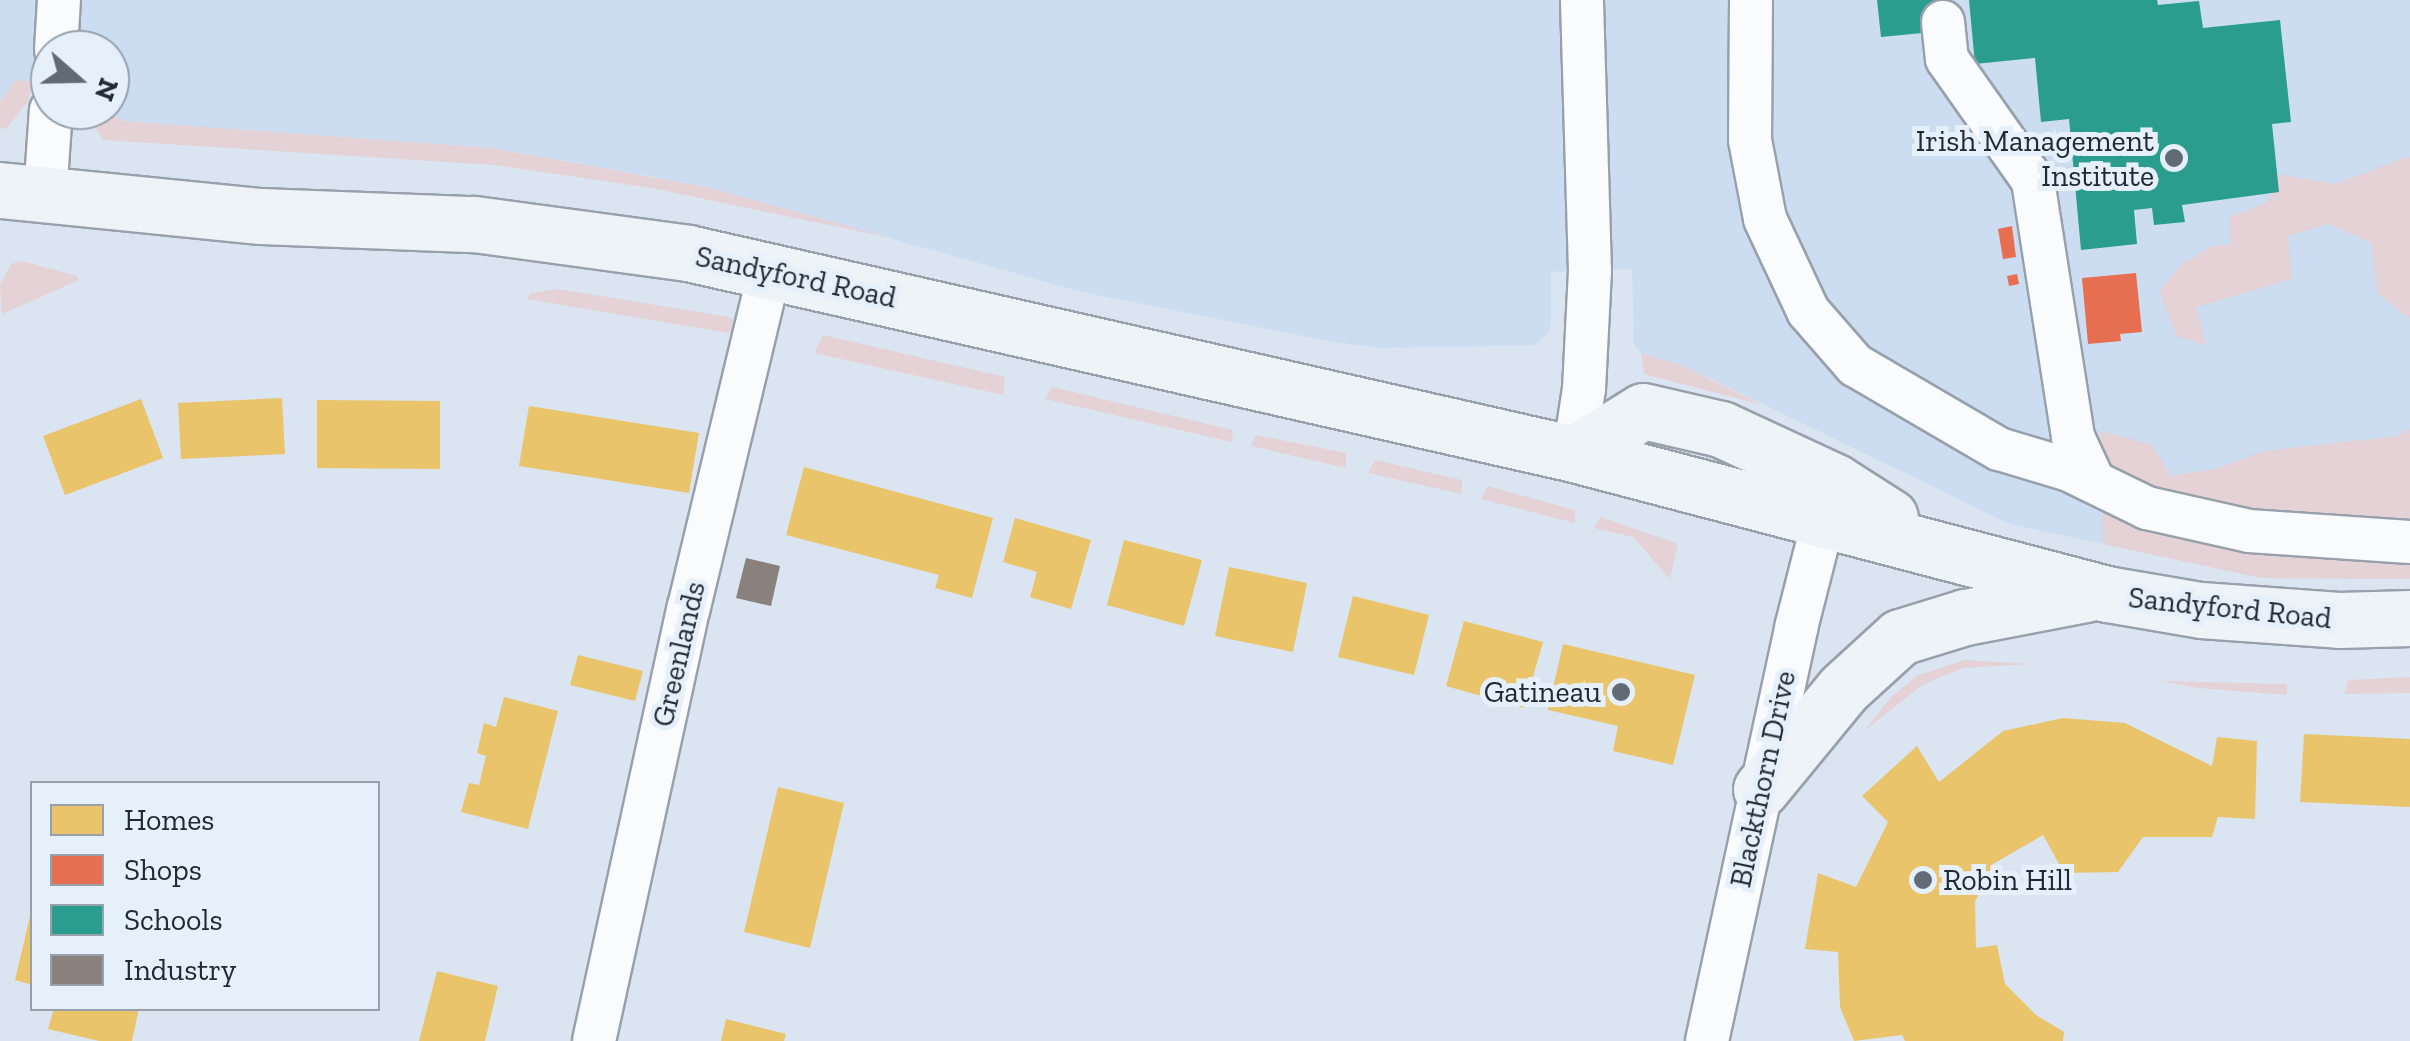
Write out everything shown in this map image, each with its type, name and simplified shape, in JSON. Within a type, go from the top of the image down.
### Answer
[{"type":"main road","name":"Sandyford Road","points":[[12,197],[261,216],[474,224],[586,237],[770,270],[1574,454],[2098,591],[2201,610],[2339,620],[2410,618]]},
{"type":"main road","name":"Sandyford Road","points":[[1574,454],[1644,412],[1721,429],[1835,482],[1937,547]]},
{"type":"main road","points":[[1761,789],[1842,688],[1900,637],[1965,618],[2098,591]]},
{"type":"street","points":[[58,30],[60,0]]},
{"type":"street","points":[[1574,454],[1584,389],[1590,272],[1582,0]]},
{"type":"street","points":[[1751,0],[1750,140],[1766,219],[1808,311],[1855,365],[1897,393],[2000,449],[2093,480],[2147,508],[2216,526],[2410,542]]},
{"type":"street","points":[[1944,22],[1947,59],[2034,181],[2073,436],[2093,480]]},
{"type":"street","points":[[12,197],[43,130]]},
{"type":"street","name":"Greenlands","points":[[594,1041],[689,607],[770,270]]},
{"type":"street","name":"Blackthorn Drive","points":[[1707,1041],[1824,518]]},
{"type":"shaded area","points":[[0,0],[2410,0],[2410,579],[2262,578],[2010,524],[1701,374],[1641,353],[1634,344],[1632,269],[1551,272],[1551,322],[1548,334],[1534,345],[1382,348],[1333,342],[1082,292],[707,187],[656,177],[491,148],[130,122],[130,30],[30,30],[30,81],[15,80],[0,102]]},
{"type":"shaded area","points":[[15,80],[30,82],[28,101],[6,129],[0,128],[0,102]]},
{"type":"shaded area","points":[[130,122],[491,148],[707,187],[891,238],[652,188],[494,165],[103,140],[97,130],[130,130]]},
{"type":"shaded area","points":[[2410,156],[2410,319],[2377,293],[2371,243],[2329,224],[2288,236],[2292,279],[2196,307],[2206,345],[2177,336],[2159,291],[2183,263],[2212,246],[2230,245],[2230,217],[2267,202],[2275,189],[2277,174],[2335,184]]},
{"type":"shaded area","points":[[23,261],[79,280],[2,314],[0,285],[11,264]]},
{"type":"shaded area","points":[[558,289],[729,317],[735,322],[735,334],[526,299],[531,293]]},
{"type":"shaded area","points":[[823,335],[1005,377],[1003,395],[814,353]]},
{"type":"shaded area","points":[[1641,353],[1681,365],[1763,405],[1644,374]]},
{"type":"shaded area","points":[[1052,387],[1233,430],[1232,442],[1045,399]]},
{"type":"shaded area","points":[[2410,428],[2410,579],[2262,578],[2103,544],[2100,431],[2151,444],[2171,476],[2216,469],[2264,451],[2398,436]]},
{"type":"shaded area","points":[[1256,435],[1346,453],[1346,468],[1251,446]]},
{"type":"shaded area","points":[[1375,460],[1462,480],[1462,494],[1368,473]]},
{"type":"shaded area","points":[[1488,486],[1575,510],[1575,523],[1481,499]]},
{"type":"shaded area","points":[[1601,517],[1678,544],[1670,579],[1633,537],[1594,528]]},
{"type":"shaded area","points":[[1965,660],[2032,664],[1964,668],[1940,677],[1920,687],[1864,731],[1891,697],[1917,676]]},
{"type":"shaded area","points":[[2410,677],[2410,693],[2344,694],[2348,680]]},
{"type":"shaded area","points":[[2160,681],[2287,684],[2287,695],[2198,688]]},
{"type":"building: Homes","points":[[282,398],[285,454],[181,459],[178,403]]},
{"type":"building: Homes","points":[[141,399],[163,458],[65,495],[43,436]]},
{"type":"building: Homes","points":[[317,400],[440,401],[440,469],[317,468]]},
{"type":"building: Homes","points":[[529,406],[699,433],[689,493],[519,466]]},
{"type":"building: Homes","points":[[804,467],[993,518],[972,598],[935,588],[939,575],[786,535]]},
{"type":"building: Homes","points":[[1015,518],[1091,540],[1071,609],[1030,597],[1037,572],[1003,562]]},
{"type":"building: Homes","points":[[1124,540],[1202,560],[1184,626],[1107,605]]},
{"type":"building: Homes","points":[[1229,567],[1307,583],[1293,652],[1215,636]]},
{"type":"building: Homes","points":[[1353,596],[1429,615],[1414,675],[1338,657]]},
{"type":"building: Homes","points":[[1464,621],[1543,642],[1524,708],[1446,686]]},
{"type":"building: Homes","name":"Gatineau","points":[[1563,644],[1695,675],[1673,765],[1613,751],[1618,726],[1548,710]]},
{"type":"building: Homes","points":[[578,655],[643,671],[635,701],[570,685]]},
{"type":"building: Homes","points":[[504,697],[558,711],[528,829],[461,812],[469,783],[479,785],[486,756],[477,753],[484,723],[496,727]]},
{"type":"building: Homes","name":"Robin Hill","points":[[2063,718],[2125,723],[2212,766],[2217,737],[2257,741],[2255,819],[2218,817],[2212,837],[2143,837],[2118,872],[2064,873],[2043,835],[1993,864],[1975,902],[1976,948],[1997,945],[2005,984],[2036,1015],[2064,1032],[2063,1041],[1905,1041],[1902,1035],[1854,1041],[1840,1007],[1838,952],[1805,949],[1818,873],[1856,887],[1888,822],[1862,796],[1917,746],[1939,782],[2003,731]]},
{"type":"building: Homes","points":[[2304,734],[2410,739],[2410,807],[2300,802]]},
{"type":"building: Homes","points":[[778,787],[844,803],[810,948],[744,932]]},
{"type":"building: Homes","points":[[30,916],[30,984],[15,980]]},
{"type":"building: Homes","points":[[437,971],[498,986],[485,1041],[419,1041]]},
{"type":"building: Homes","points":[[53,1011],[138,1011],[132,1041],[99,1041],[48,1029]]},
{"type":"building: Homes","points":[[726,1019],[786,1034],[784,1041],[721,1041]]},
{"type":"building: Shops","points":[[2012,226],[2016,257],[2003,259],[1998,229]]},
{"type":"building: Shops","points":[[2136,273],[2142,332],[2120,334],[2121,341],[2088,344],[2082,278]]},
{"type":"building: Shops","points":[[2017,274],[2019,284],[2009,286],[2007,276]]},
{"type":"building: Schools","name":"Irish Management Institute","points":[[1877,0],[1941,0],[1943,31],[1881,37]]},
{"type":"building: Schools","name":"Irish Management Institute","points":[[1969,0],[2157,0],[2158,5],[2199,1],[2203,28],[2280,20],[2291,122],[2272,124],[2279,192],[2182,205],[2185,222],[2154,225],[2152,208],[2134,210],[2137,244],[2081,250],[2069,119],[2041,122],[2035,58],[1975,64]]},
{"type":"building: Industry","points":[[746,558],[780,566],[771,606],[736,598]]},
{"type":"place","name":"Irish Management Institute","points":[[2174,158]]},
{"type":"place","name":"Gatineau","points":[[1621,692]]},
{"type":"place","name":"Robin Hill","points":[[1923,880]]}]
